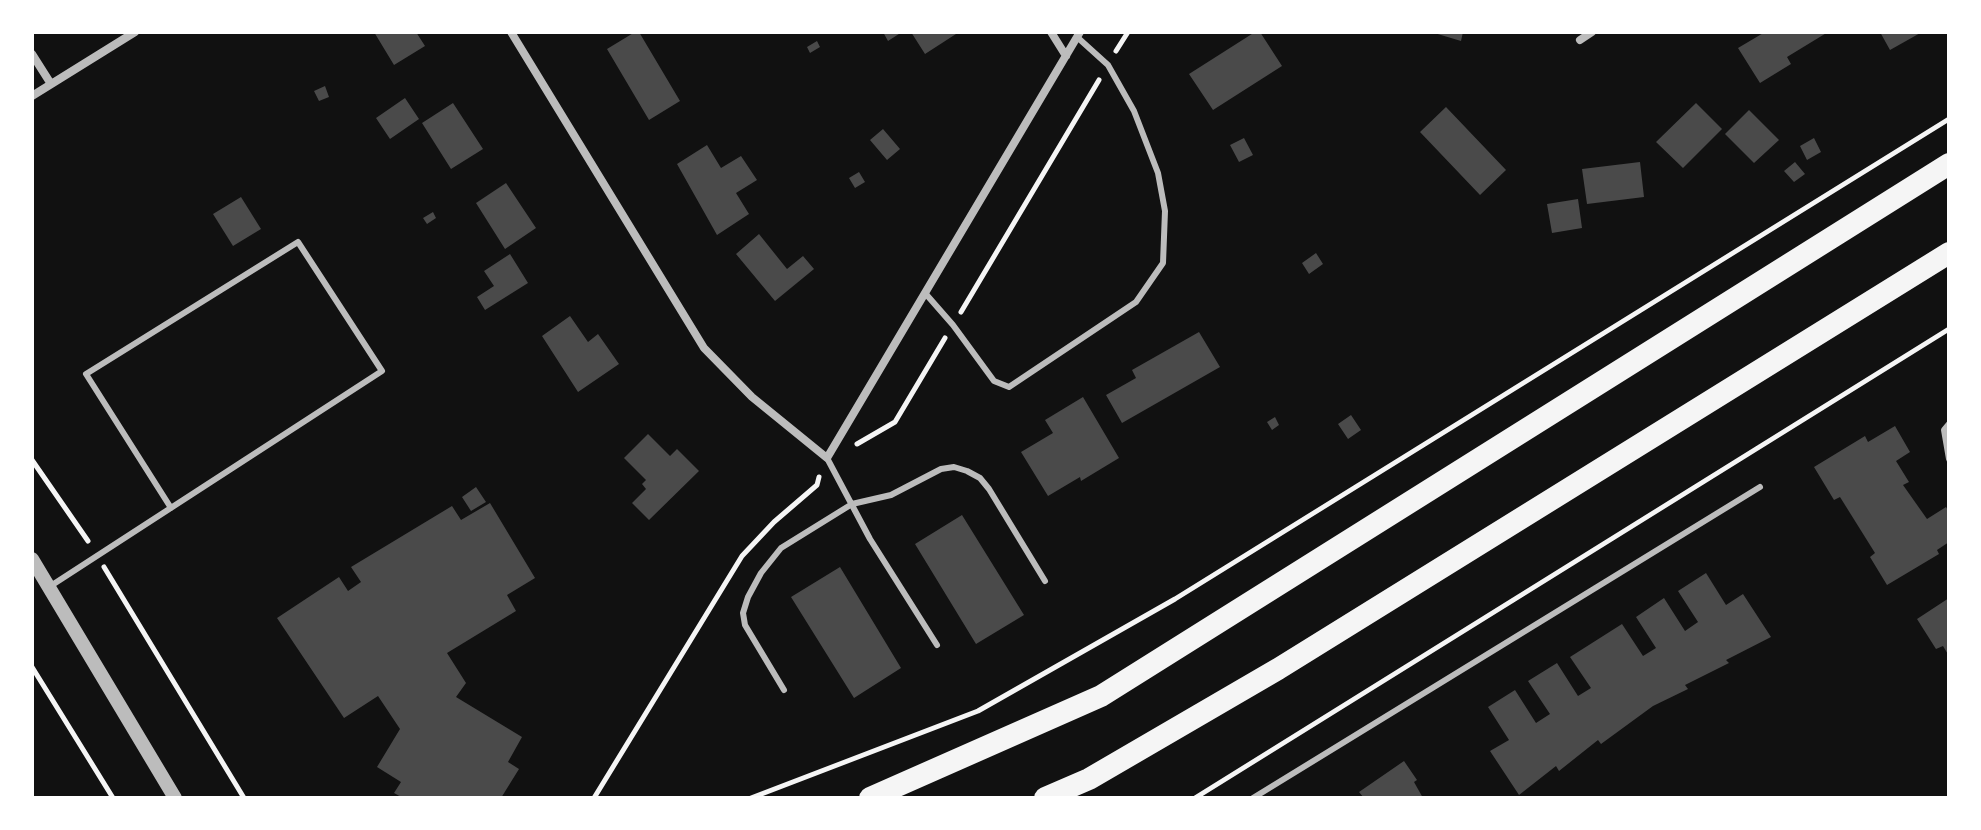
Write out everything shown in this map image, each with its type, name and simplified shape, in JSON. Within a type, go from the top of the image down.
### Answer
[{"type":"highway","points":[[870,798],[1101,696],[1949,164]]},
{"type":"highway","points":[[1045,798],[1089,779],[1278,669],[1949,253]]},
{"type":"street","points":[[32,96],[135,32]]},
{"type":"street","points":[[511,32],[704,348],[752,397],[827,458],[1079,34]]},
{"type":"street","points":[[1051,32],[1066,56]]},
{"type":"street","points":[[1580,40],[1592,32]]},
{"type":"street","points":[[32,54],[51,84]]},
{"type":"street","points":[[32,559],[175,798]]},
{"type":"lane","points":[[925,293],[994,381],[1009,387],[1136,302],[1163,263],[1165,211],[1158,173],[1134,111],[1108,65],[1079,34]]},
{"type":"lane","points":[[49,587],[97,555],[171,508],[382,371],[298,242],[86,374],[171,508]]},
{"type":"lane","points":[[1949,424],[1944,430],[1949,459]]},
{"type":"lane","points":[[827,458],[870,539],[937,645]]},
{"type":"lane","points":[[784,690],[745,625],[745,605],[761,573],[781,548],[852,504],[891,495],[941,469],[954,467],[967,471],[980,478],[989,489],[1045,581]]},
{"type":"lane","points":[[1253,798],[1264,796],[1760,487]]},
{"type":"path","points":[[594,798],[742,556],[774,522],[817,485],[827,458],[895,422],[1128,32]]},
{"type":"path","points":[[751,798],[978,711],[1175,599],[1949,119]]},
{"type":"path","points":[[1195,798],[1949,329]]},
{"type":"path","points":[[32,460],[97,555],[244,798]]},
{"type":"path","points":[[32,667],[113,798]]},
{"type":"building","points":[[374,32],[416,32],[425,46],[394,65]]},
{"type":"building","points":[[639,32],[680,101],[649,120],[607,49]]},
{"type":"building","points":[[883,32],[902,32],[888,41]]},
{"type":"building","points":[[911,32],[954,32],[956,34],[925,54]]},
{"type":"building","points":[[1255,32],[1260,32],[1282,66],[1213,110],[1189,74]]},
{"type":"building","points":[[1431,32],[1463,32],[1461,41]]},
{"type":"building","points":[[1765,32],[1828,32],[1787,57],[1791,64],[1760,83],[1738,48]]},
{"type":"building","points":[[1880,32],[1922,32],[1890,50]]},
{"type":"building","points":[[817,41],[820,47],[810,53],[807,47]]},
{"type":"building","points":[[325,86],[329,97],[319,101],[314,91]]},
{"type":"building","points":[[405,98],[419,119],[390,139],[376,118]]},
{"type":"building","points":[[453,103],[483,149],[451,169],[422,123]]},
{"type":"building","points":[[1696,103],[1722,129],[1683,168],[1656,142]]},
{"type":"building","points":[[1446,107],[1506,170],[1480,195],[1420,132]]},
{"type":"building","points":[[1749,110],[1779,140],[1754,163],[1725,134]]},
{"type":"building","points":[[883,129],[900,149],[887,160],[870,140]]},
{"type":"building","points":[[1244,138],[1253,155],[1239,162],[1230,145]]},
{"type":"building","points":[[1814,138],[1821,152],[1807,160],[1800,146]]},
{"type":"building","points":[[707,145],[721,168],[741,156],[757,180],[736,193],[749,214],[717,235],[677,164]]},
{"type":"building","points":[[1640,162],[1644,197],[1587,204],[1582,169]]},
{"type":"building","points":[[1795,162],[1805,174],[1794,182],[1784,171]]},
{"type":"building","points":[[859,172],[865,182],[855,188],[849,178]]},
{"type":"building","points":[[506,183],[536,228],[505,249],[476,203]]},
{"type":"building","points":[[241,197],[261,229],[233,246],[213,214]]},
{"type":"building","points":[[1578,199],[1582,228],[1552,233],[1547,204]]},
{"type":"building","points":[[433,212],[436,218],[427,224],[423,218]]},
{"type":"building","points":[[759,234],[787,269],[803,256],[814,269],[775,301],[736,254]]},
{"type":"building","points":[[1316,253],[1323,264],[1309,274],[1302,263]]},
{"type":"building","points":[[510,254],[528,283],[485,310],[477,297],[494,286],[484,271]]},
{"type":"building","points":[[570,316],[588,342],[598,334],[619,364],[578,392],[542,336]]},
{"type":"building","points":[[1199,332],[1220,367],[1122,423],[1106,395],[1136,378],[1132,370]]},
{"type":"building","points":[[1083,397],[1119,458],[1048,496],[1021,452],[1053,433],[1045,420]]},
{"type":"building","points":[[1351,415],[1361,430],[1348,439],[1338,424]]},
{"type":"building","points":[[1275,417],[1279,425],[1272,430],[1267,422]]},
{"type":"building","points":[[1895,426],[1910,452],[1896,461],[1909,482],[1903,485],[1927,519],[1946,507],[1949,512],[1949,542],[1937,550],[1939,554],[1887,585],[1870,557],[1875,553],[1840,497],[1834,500],[1814,467],[1865,436],[1868,442]]},
{"type":"building","points":[[648,434],[670,456],[677,449],[699,471],[649,520],[632,503],[646,489],[642,484],[646,480],[624,458]]},
{"type":"building","points":[[476,487],[486,502],[471,511],[462,497]]},
{"type":"building","points":[[490,503],[535,578],[507,595],[516,611],[447,653],[466,683],[456,697],[522,737],[508,762],[519,769],[501,798],[403,798],[394,793],[401,782],[377,767],[400,729],[378,696],[344,718],[277,618],[339,577],[348,591],[361,582],[351,567],[452,506],[461,520]]},
{"type":"building","points":[[962,515],[1024,615],[976,644],[915,544]]},
{"type":"building","points":[[840,567],[901,668],[854,698],[791,597]]},
{"type":"building","points":[[1706,573],[1726,605],[1743,594],[1771,637],[1685,685],[1688,689],[1653,706],[1601,744],[1598,740],[1559,771],[1556,766],[1519,795],[1490,751],[1509,740],[1488,707],[1515,690],[1536,723],[1550,714],[1528,681],[1557,663],[1578,696],[1591,688],[1570,657],[1622,624],[1643,656],[1656,648],[1636,617],[1664,598],[1685,631],[1698,622],[1678,591]]},
{"type":"building","points":[[1949,598],[1949,656],[1943,646],[1936,649],[1917,619]]},
{"type":"building","points":[[1404,761],[1417,780],[1414,782],[1423,798],[1364,798],[1359,792]]}]
